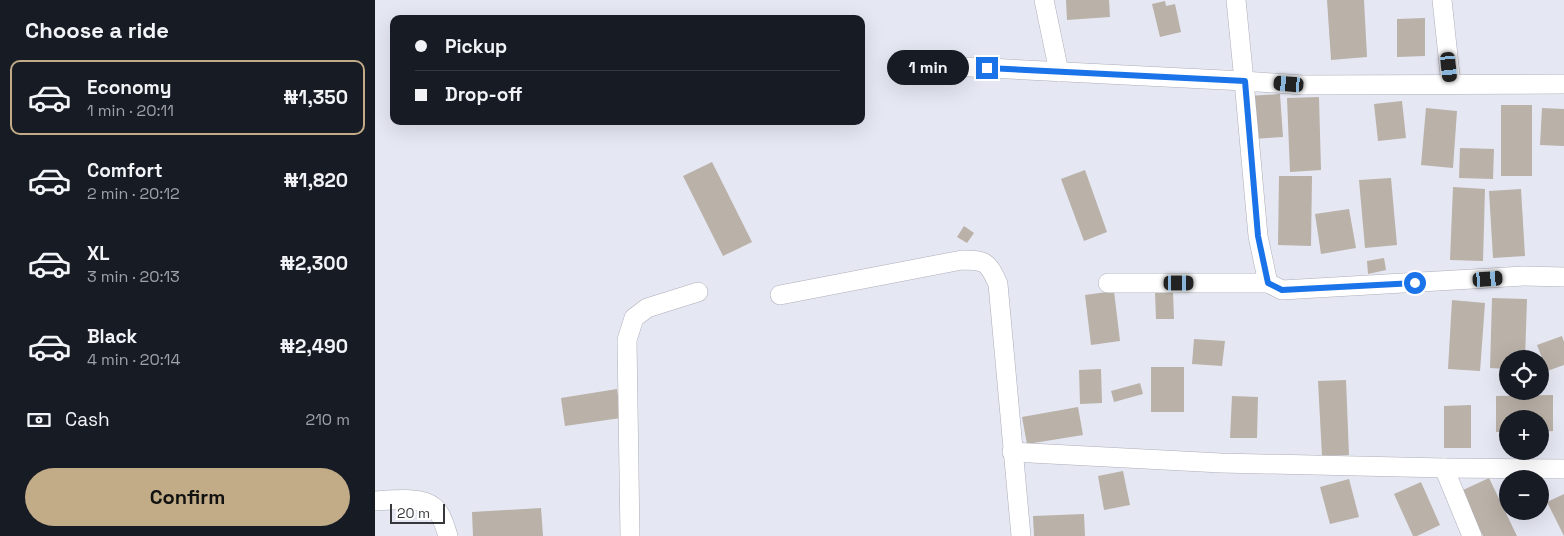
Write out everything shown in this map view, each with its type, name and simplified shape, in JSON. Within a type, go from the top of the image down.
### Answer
[{"type":"street","points":[[1044,0],[1059,72]]},
{"type":"street","points":[[1236,0],[1258,236],[1268,283]]},
{"type":"street","points":[[1442,0],[1451,84]]},
{"type":"street","points":[[969,67],[1303,85],[1564,84]]},
{"type":"street","points":[[780,295],[962,260],[980,260],[991,268],[998,284],[1021,536]]},
{"type":"street","points":[[1108,282],[1268,283],[1282,290],[1524,276],[1564,277]]},
{"type":"street","points":[[630,536],[627,340],[634,318],[647,308],[698,292]]},
{"type":"street","points":[[1012,452],[1221,463],[1564,469]]},
{"type":"street","points":[[1444,468],[1472,536]]},
{"type":"street","points":[[375,501],[415,500],[434,507],[444,523],[448,536]]},
{"type":"building","points":[[1066,0],[1109,0],[1110,17],[1067,20]]},
{"type":"building","points":[[1327,0],[1364,0],[1367,57],[1331,60]]},
{"type":"building","points":[[1165,1],[1166,6],[1175,4],[1181,32],[1160,37],[1152,4]]},
{"type":"building","points":[[1425,18],[1425,56],[1397,57],[1397,19]]},
{"type":"building","points":[[1280,94],[1283,137],[1252,139],[1249,96]]},
{"type":"building","points":[[1319,97],[1321,170],[1290,172],[1287,98]]},
{"type":"building","points":[[1402,101],[1406,138],[1378,141],[1374,104]]},
{"type":"building","points":[[1501,105],[1532,105],[1532,176],[1501,176]]},
{"type":"building","points":[[1426,108],[1457,111],[1453,168],[1421,165]]},
{"type":"building","points":[[1542,108],[1564,109],[1564,146],[1540,145]]},
{"type":"building","points":[[1460,148],[1494,149],[1493,179],[1459,178]]},
{"type":"building","points":[[712,162],[752,242],[723,256],[683,176]]},
{"type":"building","points":[[1085,170],[1107,232],[1084,241],[1061,179]]},
{"type":"building","points":[[1279,176],[1312,176],[1311,246],[1278,245]]},
{"type":"building","points":[[1391,178],[1397,245],[1365,248],[1359,180]]},
{"type":"building","points":[[1453,187],[1485,189],[1483,261],[1450,260]]},
{"type":"building","points":[[1521,189],[1525,256],[1493,258],[1489,191]]},
{"type":"building","points":[[1349,209],[1356,248],[1321,254],[1315,214]]},
{"type":"building","points":[[964,226],[974,233],[967,243],[957,237]]},
{"type":"building","points":[[1384,258],[1386,270],[1368,274],[1367,261]]},
{"type":"building","points":[[1114,291],[1120,341],[1091,345],[1085,295]]},
{"type":"building","points":[[1173,291],[1174,319],[1156,319],[1155,292]]},
{"type":"building","points":[[1492,298],[1527,299],[1525,350],[1499,350],[1499,369],[1490,368]]},
{"type":"building","points":[[1452,300],[1485,303],[1480,371],[1448,369]]},
{"type":"building","points":[[1562,336],[1564,342],[1564,365],[1549,370],[1549,350],[1539,350],[1537,345]]},
{"type":"building","points":[[1194,339],[1225,341],[1222,366],[1192,364]]},
{"type":"building","points":[[1151,367],[1184,367],[1184,412],[1151,412]]},
{"type":"building","points":[[1101,369],[1102,403],[1080,404],[1079,370]]},
{"type":"building","points":[[1346,380],[1349,455],[1322,456],[1318,381]]},
{"type":"building","points":[[1140,383],[1143,394],[1114,402],[1111,391]]},
{"type":"building","points":[[617,389],[621,418],[565,426],[561,398]]},
{"type":"building","points":[[1549,395],[1553,395],[1553,431],[1549,431],[1549,410],[1499,410],[1499,432],[1496,432],[1496,396],[1499,396],[1499,400],[1549,400]]},
{"type":"building","points":[[1232,396],[1258,397],[1257,438],[1230,438]]},
{"type":"building","points":[[1471,405],[1471,448],[1444,448],[1444,406]]},
{"type":"building","points":[[1078,407],[1083,435],[1027,444],[1022,417]]},
{"type":"building","points":[[1123,471],[1130,505],[1104,510],[1098,476]]},
{"type":"building","points":[[1489,478],[1499,499],[1499,520],[1509,520],[1517,536],[1483,536],[1461,491]]},
{"type":"building","points":[[1349,479],[1359,517],[1330,524],[1320,487]]},
{"type":"building","points":[[1421,482],[1440,525],[1417,536],[1413,536],[1394,494]]},
{"type":"building","points":[[1564,494],[1564,536],[1549,506],[1549,501]]},
{"type":"building","points":[[541,508],[543,536],[473,536],[472,512]]},
{"type":"building","points":[[1084,514],[1085,536],[1034,536],[1033,516]]},
{"type":"route","points":[[987,68],[1245,81],[1258,236],[1268,283],[1282,290],[1415,283]]}]
